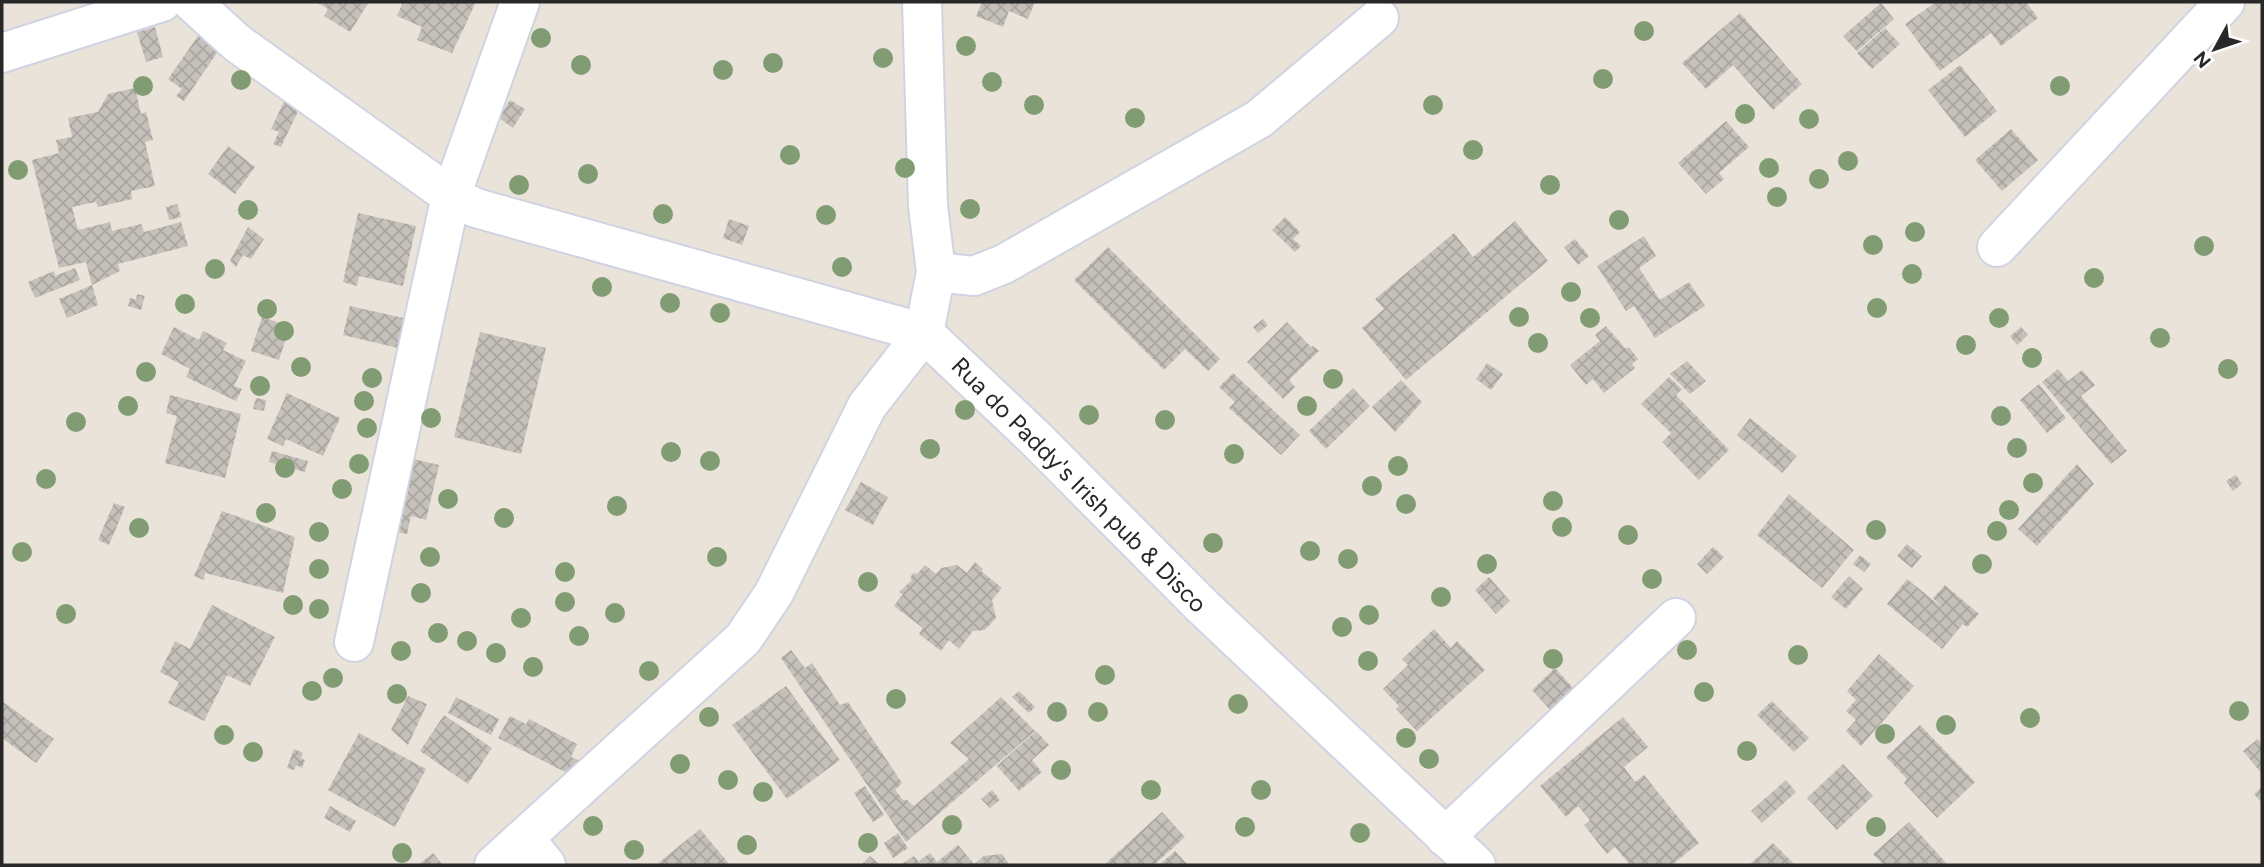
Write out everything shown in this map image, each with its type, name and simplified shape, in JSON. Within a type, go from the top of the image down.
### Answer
[{"type":"street","points":[[2,53],[162,2]]},
{"type":"street","points":[[192,2],[237,43],[451,196],[476,208],[924,333]]},
{"type":"street","points":[[354,642],[451,196],[520,2]]},
{"type":"street","points":[[494,865],[535,852],[743,639],[774,593],[867,406],[924,333],[936,272],[928,206],[922,2]]},
{"type":"street","points":[[1997,247],[2225,2]]},
{"type":"street","points":[[936,272],[974,276],[1004,264],[1259,119],[1379,18]]},
{"type":"street","name":"Rua do Paddy's Irish pub & Disco","points":[[924,333],[1034,437],[1203,607],[1476,865]]},
{"type":"street","points":[[1446,837],[1676,618]]},
{"type":"building","points":[[316,2],[369,2],[350,32],[324,16],[328,9]]},
{"type":"building","points":[[403,2],[476,2],[452,53],[417,40],[422,27],[397,16]]},
{"type":"building","points":[[982,2],[1035,2],[1028,19],[1009,11],[1003,27],[976,16]]},
{"type":"building","points":[[1936,2],[2026,2],[2038,18],[2001,46],[1991,33],[1940,71],[1905,24]]},
{"type":"building","points":[[1881,3],[1894,19],[1857,51],[1843,36]]},
{"type":"building","points":[[1740,13],[1802,84],[1773,110],[1733,65],[1706,89],[1682,63]]},
{"type":"building","points":[[155,27],[163,57],[146,62],[137,32]]},
{"type":"building","points":[[1885,28],[1900,44],[1872,69],[1857,53]]},
{"type":"building","points":[[200,33],[221,47],[184,101],[176,96],[182,89],[168,79]]},
{"type":"building","points":[[1960,65],[1997,111],[1965,137],[1928,90]]},
{"type":"building","points":[[135,88],[141,114],[146,112],[153,140],[145,142],[155,186],[131,191],[132,199],[98,207],[96,202],[72,207],[78,230],[110,222],[112,231],[141,224],[144,232],[181,222],[188,246],[118,264],[120,271],[92,285],[86,262],[59,268],[32,160],[59,153],[56,140],[72,137],[68,118],[98,112],[108,94]]},
{"type":"building","points":[[288,93],[303,101],[281,147],[273,144],[279,132],[271,129]]},
{"type":"building","points":[[510,100],[525,109],[513,128],[499,118]]},
{"type":"building","points":[[1726,121],[1749,147],[1719,173],[1724,179],[1706,194],[1678,163]]},
{"type":"building","points":[[2011,129],[2038,160],[2002,191],[1975,160]]},
{"type":"building","points":[[228,146],[255,167],[235,194],[208,174]]},
{"type":"building","points":[[177,204],[181,217],[169,220],[166,207]]},
{"type":"building","points":[[358,213],[416,226],[403,286],[359,276],[357,286],[343,282]]},
{"type":"building","points":[[1285,217],[1300,232],[1293,239],[1301,246],[1295,252],[1272,230]]},
{"type":"building","points":[[729,219],[749,226],[742,245],[723,238]]},
{"type":"building","points":[[1515,221],[1548,261],[1406,380],[1362,328],[1384,309],[1375,299],[1454,233],[1473,257]]},
{"type":"building","points":[[248,227],[264,239],[251,259],[243,255],[236,267],[230,261]]},
{"type":"building","points":[[1644,236],[1656,256],[1639,268],[1660,300],[1689,282],[1705,306],[1655,338],[1634,306],[1626,311],[1597,266]]},
{"type":"building","points":[[1575,239],[1589,256],[1578,265],[1564,247]]},
{"type":"building","points":[[1108,247],[1220,359],[1208,371],[1185,349],[1164,370],[1074,280]]},
{"type":"building","points":[[75,268],[80,280],[35,298],[28,282],[54,271],[55,276]]},
{"type":"building","points":[[92,285],[98,305],[67,318],[59,299]]},
{"type":"building","points":[[137,294],[145,296],[141,310],[128,306],[130,298],[136,300]]},
{"type":"building","points":[[350,306],[417,321],[411,351],[343,335]]},
{"type":"building","points":[[262,317],[280,323],[276,334],[286,338],[279,360],[251,351]]},
{"type":"building","points":[[1263,319],[1268,325],[1258,333],[1253,327]]},
{"type":"building","points":[[1287,322],[1311,347],[1319,351],[1289,380],[1295,387],[1283,399],[1247,362]]},
{"type":"building","points":[[1606,326],[1638,359],[1632,364],[1635,368],[1604,393],[1593,379],[1586,385],[1570,365],[1600,341],[1595,335]]},
{"type":"building","points":[[174,327],[199,340],[203,331],[227,343],[223,350],[246,361],[234,386],[242,389],[236,401],[186,377],[190,369],[161,354]]},
{"type":"building","points":[[2021,327],[2028,335],[2017,345],[2010,336]]},
{"type":"building","points":[[480,332],[546,348],[521,454],[454,437]]},
{"type":"building","points":[[1687,361],[1706,381],[1690,394],[1670,374]]},
{"type":"building","points":[[1487,363],[1503,374],[1491,390],[1476,379]]},
{"type":"building","points":[[2058,369],[2068,381],[2082,370],[2095,385],[2081,396],[2127,451],[2111,464],[2042,382]]},
{"type":"building","points":[[1233,373],[1300,435],[1281,455],[1229,408],[1235,402],[1219,387]]},
{"type":"building","points":[[1669,377],[1682,389],[1676,395],[1729,450],[1699,480],[1662,442],[1671,433],[1641,404]]},
{"type":"building","points":[[1401,380],[1422,402],[1395,432],[1372,407]]},
{"type":"building","points":[[2039,384],[2066,418],[2047,433],[2020,400]]},
{"type":"building","points":[[1353,388],[1370,406],[1326,449],[1309,431]]},
{"type":"building","points":[[287,393],[340,418],[323,456],[286,439],[283,446],[267,439]]},
{"type":"building","points":[[170,395],[241,414],[225,478],[165,463],[177,416],[166,413]]},
{"type":"building","points":[[256,398],[266,400],[264,411],[253,409]]},
{"type":"building","points":[[1750,418],[1797,456],[1782,473],[1737,435]]},
{"type":"building","points":[[272,451],[308,461],[305,472],[269,462]]},
{"type":"building","points":[[413,459],[439,465],[426,520],[411,516],[407,534],[397,532]]},
{"type":"building","points":[[2077,464],[2094,484],[2037,546],[2018,529]]},
{"type":"building","points":[[2236,475],[2242,484],[2233,491],[2226,481]]},
{"type":"building","points":[[861,482],[888,497],[873,525],[845,510]]},
{"type":"building","points":[[1789,494],[1854,550],[1822,588],[1757,535]]},
{"type":"building","points":[[114,503],[125,507],[109,545],[98,540]]},
{"type":"building","points":[[222,511],[295,537],[283,593],[205,573],[204,580],[194,576]]},
{"type":"building","points":[[1907,544],[1922,556],[1912,568],[1897,556]]},
{"type":"building","points":[[1713,547],[1724,557],[1707,574],[1697,564]]},
{"type":"building","points":[[1860,555],[1871,564],[1864,572],[1853,564]]},
{"type":"building","points":[[975,562],[983,569],[981,571],[1002,588],[992,600],[996,618],[985,630],[973,631],[959,649],[949,640],[941,651],[919,634],[923,628],[894,606],[903,594],[899,592],[912,580],[910,578],[913,573],[917,574],[925,565],[936,574],[941,568],[957,565],[967,573]]},
{"type":"building","points":[[1849,576],[1863,589],[1846,609],[1831,597]]},
{"type":"building","points":[[1489,577],[1510,601],[1496,614],[1475,590]]},
{"type":"building","points":[[1907,579],[1944,609],[1933,598],[1945,585],[1979,614],[1967,627],[1963,624],[1942,649],[1887,604]]},
{"type":"building","points":[[212,605],[275,637],[250,686],[227,675],[204,721],[168,703],[179,682],[160,672],[175,641],[190,649]]},
{"type":"building","points":[[1434,629],[1451,648],[1457,641],[1485,670],[1417,731],[1396,709],[1399,706],[1383,689],[1408,665],[1402,659]]},
{"type":"building","points":[[791,650],[805,668],[812,663],[840,705],[848,702],[902,783],[895,790],[903,800],[914,806],[969,759],[950,743],[1001,697],[1035,731],[906,842],[781,658]]},
{"type":"building","points":[[1879,654],[1914,686],[1861,746],[1846,731],[1856,720],[1846,711],[1856,700],[1847,691]]},
{"type":"building","points":[[1555,668],[1575,690],[1552,712],[1532,690]]},
{"type":"building","points":[[786,686],[840,760],[787,799],[732,725]]},
{"type":"building","points":[[1019,691],[1035,707],[1029,713],[1012,697]]},
{"type":"building","points":[[408,696],[427,704],[408,745],[391,730]]},
{"type":"building","points":[[456,697],[499,719],[491,735],[448,713]]},
{"type":"building","points":[[2,701],[54,739],[36,763],[2,738]]},
{"type":"building","points":[[1772,701],[1809,738],[1794,752],[1757,715]]},
{"type":"building","points":[[444,715],[492,748],[468,784],[420,751]]},
{"type":"building","points":[[510,716],[526,724],[529,719],[577,744],[571,757],[580,761],[573,776],[498,738]]},
{"type":"building","points":[[1623,717],[1648,747],[1624,767],[1635,782],[1644,775],[1699,843],[1672,865],[1630,865],[1615,847],[1607,854],[1584,825],[1590,820],[1578,806],[1566,817],[1540,786]]},
{"type":"building","points":[[1920,725],[1975,782],[1937,818],[1904,783],[1907,779],[1886,757]]},
{"type":"building","points":[[1036,731],[1049,745],[1032,760],[1042,772],[1019,791],[997,766]]},
{"type":"building","points":[[359,733],[426,769],[395,827],[328,790]]},
{"type":"building","points":[[2258,739],[2262,745],[2262,774],[2243,751]]},
{"type":"building","points":[[294,749],[303,753],[301,758],[305,760],[302,768],[296,765],[294,770],[287,768]]},
{"type":"building","points":[[1843,764],[1873,796],[1837,830],[1807,798]]},
{"type":"building","points":[[1786,780],[1796,792],[1762,823],[1751,811]]},
{"type":"building","points":[[865,786],[884,815],[873,822],[854,793]]},
{"type":"building","points":[[2262,787],[2262,803],[2254,794]]},
{"type":"building","points":[[992,790],[1000,800],[990,808],[981,799]]},
{"type":"building","points":[[330,806],[356,821],[350,832],[324,818]]},
{"type":"building","points":[[1162,812],[1185,837],[1154,865],[1104,865]]},
{"type":"building","points":[[1909,822],[1948,865],[1884,865],[1873,854]]},
{"type":"building","points":[[700,829],[730,865],[656,865]]},
{"type":"building","points":[[898,833],[908,848],[893,858],[884,843]]},
{"type":"building","points":[[1773,843],[1795,865],[1749,865]]},
{"type":"building","points":[[958,845],[974,864],[984,856],[1002,854],[1010,865],[922,865],[919,861],[930,853],[937,862]]},
{"type":"building","points":[[1175,851],[1188,865],[1159,865]]},
{"type":"building","points":[[433,853],[443,865],[418,865]]},
{"type":"building","points":[[870,856],[880,865],[861,865]]},
{"type":"building","points":[[914,856],[921,865],[900,865]]}]
